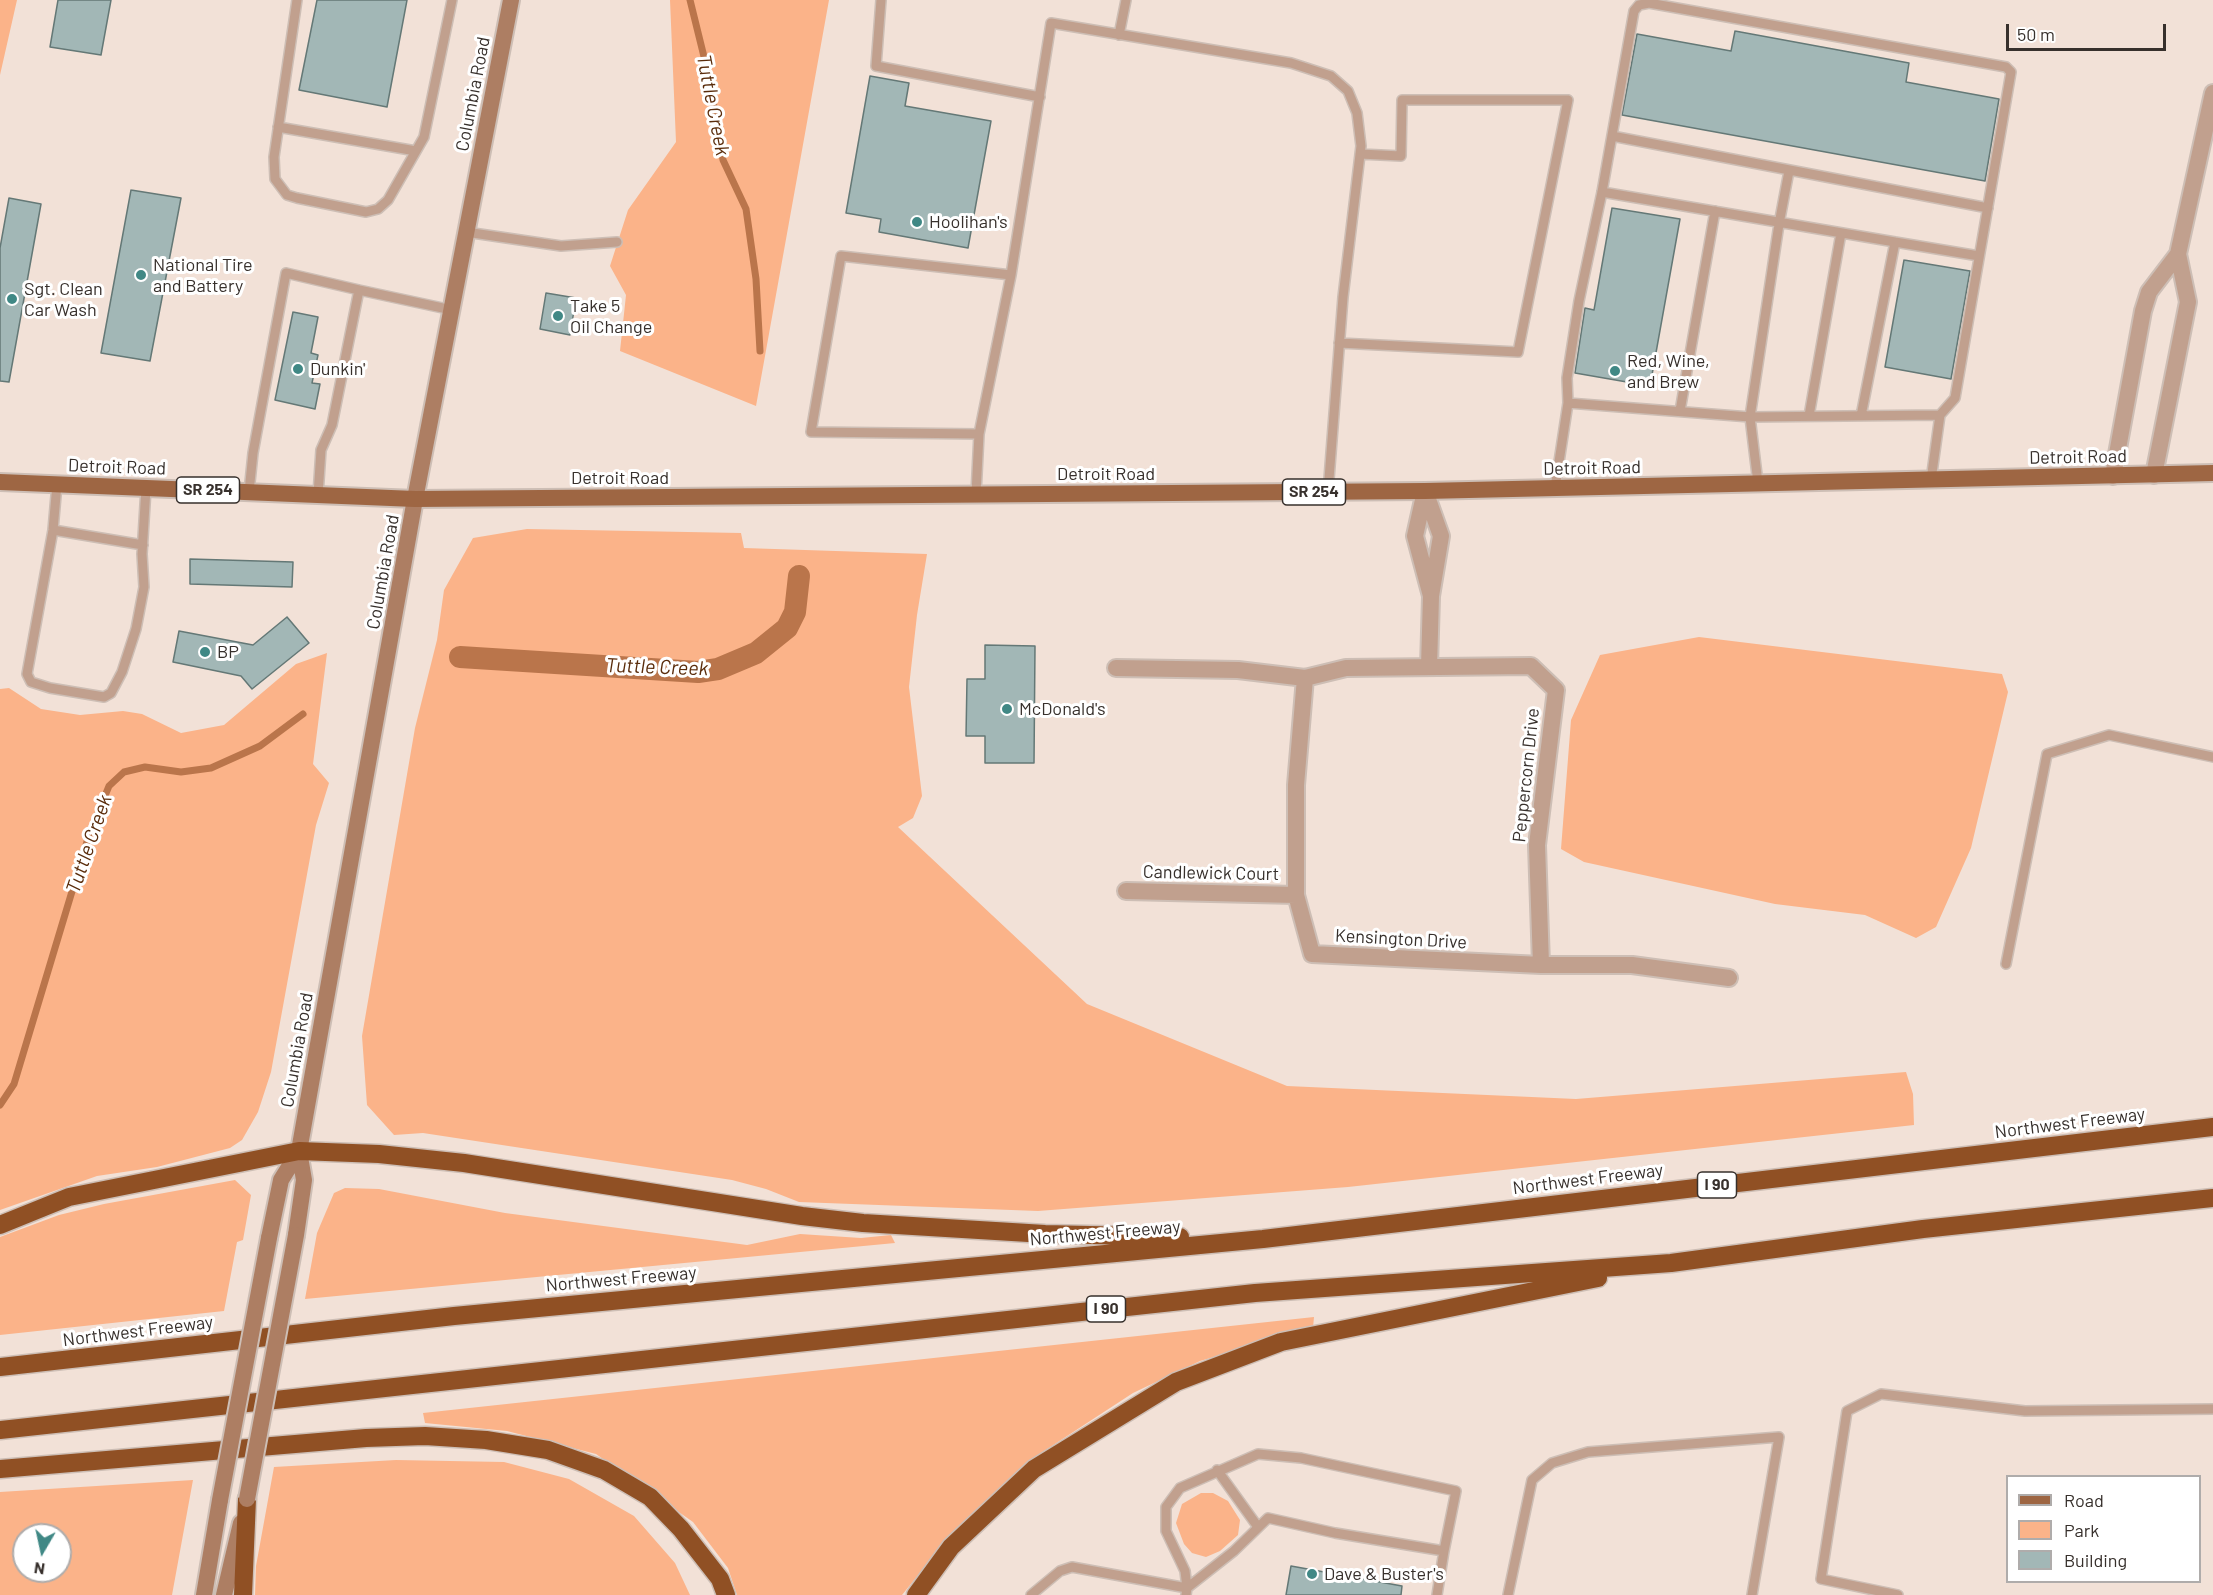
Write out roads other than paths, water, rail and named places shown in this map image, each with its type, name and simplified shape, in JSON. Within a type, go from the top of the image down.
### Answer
[{"type":"highway","name":"Northwest Freeway","points":[[0,1367],[454,1316],[1263,1239],[2213,1127]]},
{"type":"highway","points":[[0,1225],[69,1197],[298,1151],[379,1154],[464,1163],[802,1216],[863,1223],[1045,1234],[1263,1239]]},
{"type":"highway","name":"I 90","points":[[0,1430],[1254,1293],[1671,1263],[1923,1229],[2213,1198]]},
{"type":"highway","points":[[916,1595],[951,1547],[1034,1469],[1176,1382],[1281,1342],[1671,1263]]},
{"type":"highway","points":[[0,1469],[366,1438],[425,1436],[476,1439],[548,1450],[604,1470],[650,1497],[681,1529],[720,1579],[726,1595]]},
{"type":"highway","points":[[243,1595],[247,1499]]},
{"type":"main road","name":"Columbia Road","points":[[204,1595],[281,1180],[298,1151],[416,499],[511,0]]},
{"type":"main road","name":"Detroit Road","points":[[0,482],[416,499],[1425,491],[2213,473]]},
{"type":"main road","name":"Columbia Road","points":[[224,1595],[247,1499],[296,1235],[304,1180],[298,1151]]},
{"type":"street","points":[[2154,475],[2188,302],[2178,254],[2213,93]]},
{"type":"street","points":[[2113,476],[2142,311],[2149,292],[2178,254]]},
{"type":"street","points":[[1425,491],[1415,536],[1431,596]]},
{"type":"street","points":[[1425,491],[1441,536],[1431,596],[1429,667]]},
{"type":"street","name":"Peppercorn Drive","points":[[1116,668],[1238,670],[1305,678],[1346,668],[1531,666],[1556,690],[1537,845],[1541,965]]},
{"type":"street","name":"Kensington Drive","points":[[1305,678],[1296,785],[1296,895],[1312,954],[1541,965],[1632,965],[1729,978]]},
{"type":"street","name":"Candlewick Court","points":[[1126,891],[1296,895]]},
{"type":"lane","points":[[297,0],[274,158],[275,179],[287,195],[366,212],[378,208],[388,200],[416,151],[429,120],[452,0]]},
{"type":"lane","points":[[881,0],[876,66],[1040,97]]},
{"type":"lane","points":[[1119,35],[1126,0]]},
{"type":"lane","points":[[1554,488],[1569,403],[1567,378],[1577,312],[1602,192],[1634,11],[1648,3],[2006,67],[2011,72],[1955,398],[1940,415],[1931,480]]},
{"type":"lane","points":[[976,494],[979,434],[1011,275],[1051,23],[1291,63],[1331,76],[1348,91],[1357,113],[1360,154],[1339,343],[1328,492]]},
{"type":"lane","points":[[1339,343],[1518,352],[1568,100],[1402,100],[1401,156],[1360,154]]},
{"type":"lane","points":[[279,128],[416,151]]},
{"type":"lane","points":[[1612,136],[1988,208]]},
{"type":"lane","points":[[1758,483],[1750,417],[1779,224],[1790,171]]},
{"type":"lane","points":[[1602,192],[1779,224],[1979,256]]},
{"type":"lane","points":[[1680,411],[1715,211]]},
{"type":"lane","points":[[466,232],[561,246],[618,242]]},
{"type":"lane","points":[[1809,416],[1841,233]]},
{"type":"lane","points":[[1861,416],[1895,242]]},
{"type":"lane","points":[[979,434],[811,432],[841,256],[1011,275]]},
{"type":"lane","points":[[249,492],[253,453],[286,273],[452,310]]},
{"type":"lane","points":[[318,495],[321,450],[332,425],[359,290]]},
{"type":"lane","points":[[1569,403],[1750,417],[1940,415]]},
{"type":"lane","points":[[57,484],[53,530],[27,674],[31,682],[50,688],[104,697],[111,693],[122,672],[136,629],[144,587],[142,545],[146,488]]},
{"type":"lane","points":[[53,530],[142,545]]},
{"type":"lane","points":[[2006,964],[2047,754],[2109,735],[2213,757]]},
{"type":"lane","points":[[1898,1595],[1821,1579],[1847,1412],[1881,1394],[2025,1411],[2213,1409]]},
{"type":"lane","points":[[1508,1595],[1532,1480],[1552,1463],[1588,1452],[1779,1437],[1752,1595]]},
{"type":"lane","points":[[1187,1592],[1185,1571],[1166,1531],[1166,1507],[1180,1488],[1258,1454],[1301,1458],[1456,1491],[1437,1595]]},
{"type":"lane","points":[[1217,1470],[1258,1527]]},
{"type":"lane","points":[[1187,1592],[1268,1518],[1335,1533],[1444,1551]]},
{"type":"lane","points":[[1031,1595],[1060,1571],[1072,1567],[1187,1592]]},
{"type":"waterway","name":"Tuttle Creek","points":[[690,0],[709,77],[723,160],[746,209],[756,279],[760,351]]},
{"type":"waterway","name":"Tuttle Creek","points":[[460,657],[698,672],[718,669],[756,653],[787,628],[795,612],[799,576]]},
{"type":"waterway","name":"Tuttle Creek","points":[[0,1105],[14,1084],[89,835],[109,786],[124,772],[145,767],[181,772],[211,768],[260,746],[303,714]]},
{"type":"place","name":"Hoolihan's","points":[[917,222]]},
{"type":"place","name":"National Tire and Battery","points":[[141,275]]},
{"type":"place","name":"Sgt. Clean Car Wash","points":[[12,299]]},
{"type":"place","name":"Take 5 Oil Change","points":[[558,316]]},
{"type":"place","name":"Dunkin'","points":[[298,369]]},
{"type":"place","name":"Red, Wine, and Brew","points":[[1615,371]]},
{"type":"place","name":"BP","points":[[205,652]]},
{"type":"place","name":"McDonald's","points":[[1007,709]]},
{"type":"place","name":"Dave & Buster's","points":[[1312,1574]]}]
